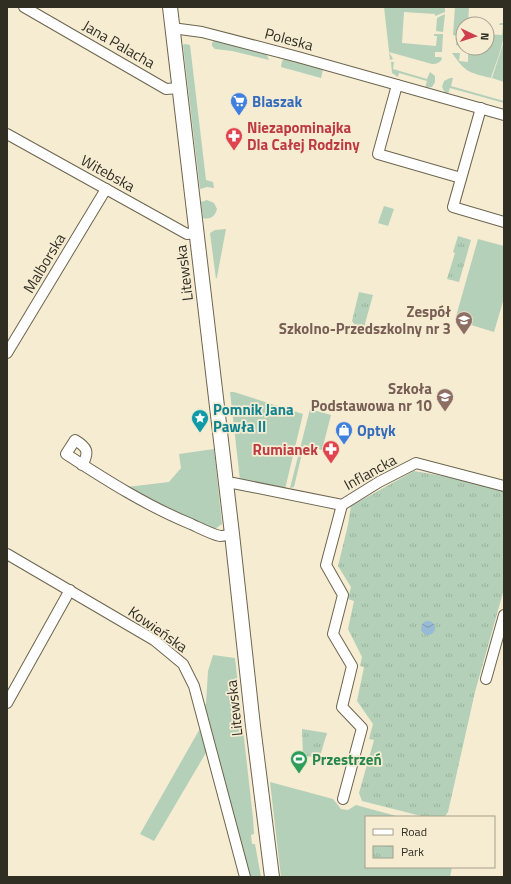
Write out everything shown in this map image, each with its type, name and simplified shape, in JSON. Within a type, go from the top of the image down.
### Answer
[{"type":"street","name":"Jana Palacha","points":[[24,7],[166,89],[179,88]]},
{"type":"street","name":"Litewska","points":[[170,7],[232,534],[252,718],[272,877]]},
{"type":"street","name":"Poleska","points":[[172,28],[202,32],[298,57],[504,115]]},
{"type":"street","points":[[397,85],[378,154],[461,178]]},
{"type":"street","points":[[481,108],[453,207],[504,222]]},
{"type":"street","name":"Witebska","points":[[7,134],[187,234],[196,233]]},
{"type":"street","name":"Malborska","points":[[7,353],[106,189]]},
{"type":"street","name":"Inflancka","points":[[226,484],[238,484],[342,505],[379,482],[416,463],[504,486]]},
{"type":"street","points":[[82,465],[162,512],[220,536],[232,534]]},
{"type":"street","points":[[342,505],[326,566],[343,595],[333,634],[352,666],[342,707],[362,728],[343,799]]},
{"type":"street","name":"Kowieńska","points":[[7,554],[154,640],[185,667],[194,686],[245,877]]},
{"type":"street","points":[[7,703],[70,590]]},
{"type":"street","points":[[486,680],[504,615]]},
{"type":"green space","points":[[384,7],[445,7],[445,12],[435,16],[435,14],[404,12],[402,43],[436,46],[437,36],[434,36],[434,34],[443,34],[442,52],[435,52],[435,57],[441,57],[442,59],[432,64],[389,52]]},
{"type":"green space","points":[[455,7],[469,7],[468,16],[455,16],[455,36],[453,35]]},
{"type":"green space","points":[[445,14],[443,32],[436,31],[437,18]]},
{"type":"green space","points":[[500,23],[503,23],[504,36],[491,78],[468,71],[464,68],[452,53],[455,53],[455,56],[460,56],[459,61],[468,62],[468,56],[495,56],[495,35],[502,35],[503,25],[499,25]]},
{"type":"green space","points":[[214,40],[266,53],[269,60],[232,51],[215,49],[212,46]]},
{"type":"green space","points":[[504,41],[504,82],[492,78]]},
{"type":"green space","points":[[183,45],[190,45],[206,180],[213,182],[214,188],[207,187],[200,189]]},
{"type":"green space","points":[[389,52],[393,59],[390,60]]},
{"type":"green space","points":[[286,58],[323,69],[321,78],[281,67],[282,61]]},
{"type":"green space","points":[[391,62],[394,62],[393,69],[427,79],[430,72],[435,76],[435,82],[432,87],[425,88],[427,81],[399,73],[398,77],[392,73]]},
{"type":"green space","points":[[453,78],[451,86],[504,101],[504,103],[450,88],[448,94],[445,93],[442,87],[444,81]]},
{"type":"green space","points":[[207,200],[214,203],[217,209],[212,217],[203,218],[201,202]]},
{"type":"green space","points":[[384,206],[394,209],[388,226],[378,223]]},
{"type":"green space","points":[[226,229],[216,279],[210,233],[215,230]]},
{"type":"green space","points":[[458,236],[471,240],[459,282],[447,279],[455,253],[453,252]]},
{"type":"green space","points":[[478,239],[504,246],[504,298],[494,332],[455,320]]},
{"type":"green space","points":[[359,292],[373,295],[364,327],[355,325],[352,321]]},
{"type":"green space","points":[[230,392],[303,414],[285,489],[240,480]]},
{"type":"green space","points":[[310,409],[331,415],[322,450],[304,445],[294,487],[290,488]]},
{"type":"green space","points":[[214,449],[222,524],[215,529],[165,509],[127,487],[169,482],[181,468],[179,454]]},
{"type":"green space","points":[[414,471],[460,479],[504,490],[504,589],[475,692],[448,812],[445,816],[421,816],[362,801],[359,793],[374,740],[369,739],[373,724],[357,701],[364,667],[360,666],[362,657],[348,629],[354,601],[348,599],[351,587],[338,566],[351,506]]},
{"type":"green space","points":[[213,655],[235,658],[253,818],[254,834],[251,835],[252,844],[255,844],[261,877],[248,877],[204,705],[206,704],[208,671]]},
{"type":"green space","points":[[202,725],[207,751],[154,841],[140,834]]},
{"type":"green space","points":[[302,729],[327,733],[320,756],[303,757]]},
{"type":"green space","points":[[270,782],[333,799],[341,809],[348,810],[356,805],[396,816],[365,816],[365,868],[452,868],[450,877],[281,877]]},
{"type":"water","points":[[428,621],[433,623],[435,628],[433,633],[428,635],[423,633],[421,628],[423,623]]},
{"type":"place","name":"Blaszak","points":[[239,116]]},
{"type":"place","name":"Niezapominajka Dla Całej Rodziny","points":[[234,151]]},
{"type":"place","name":"Zespół Szkolno-Przedszkolny nr 3","points":[[464,335]]},
{"type":"place","name":"Szkoła Podstawowa nr 10","points":[[445,412]]},
{"type":"place","name":"Pomnik Jana Pawła II","points":[[200,433]]},
{"type":"place","name":"Optyk","points":[[344,445]]},
{"type":"place","name":"Rumianek","points":[[331,464]]},
{"type":"place","name":"Przestrzeń","points":[[299,774]]}]
